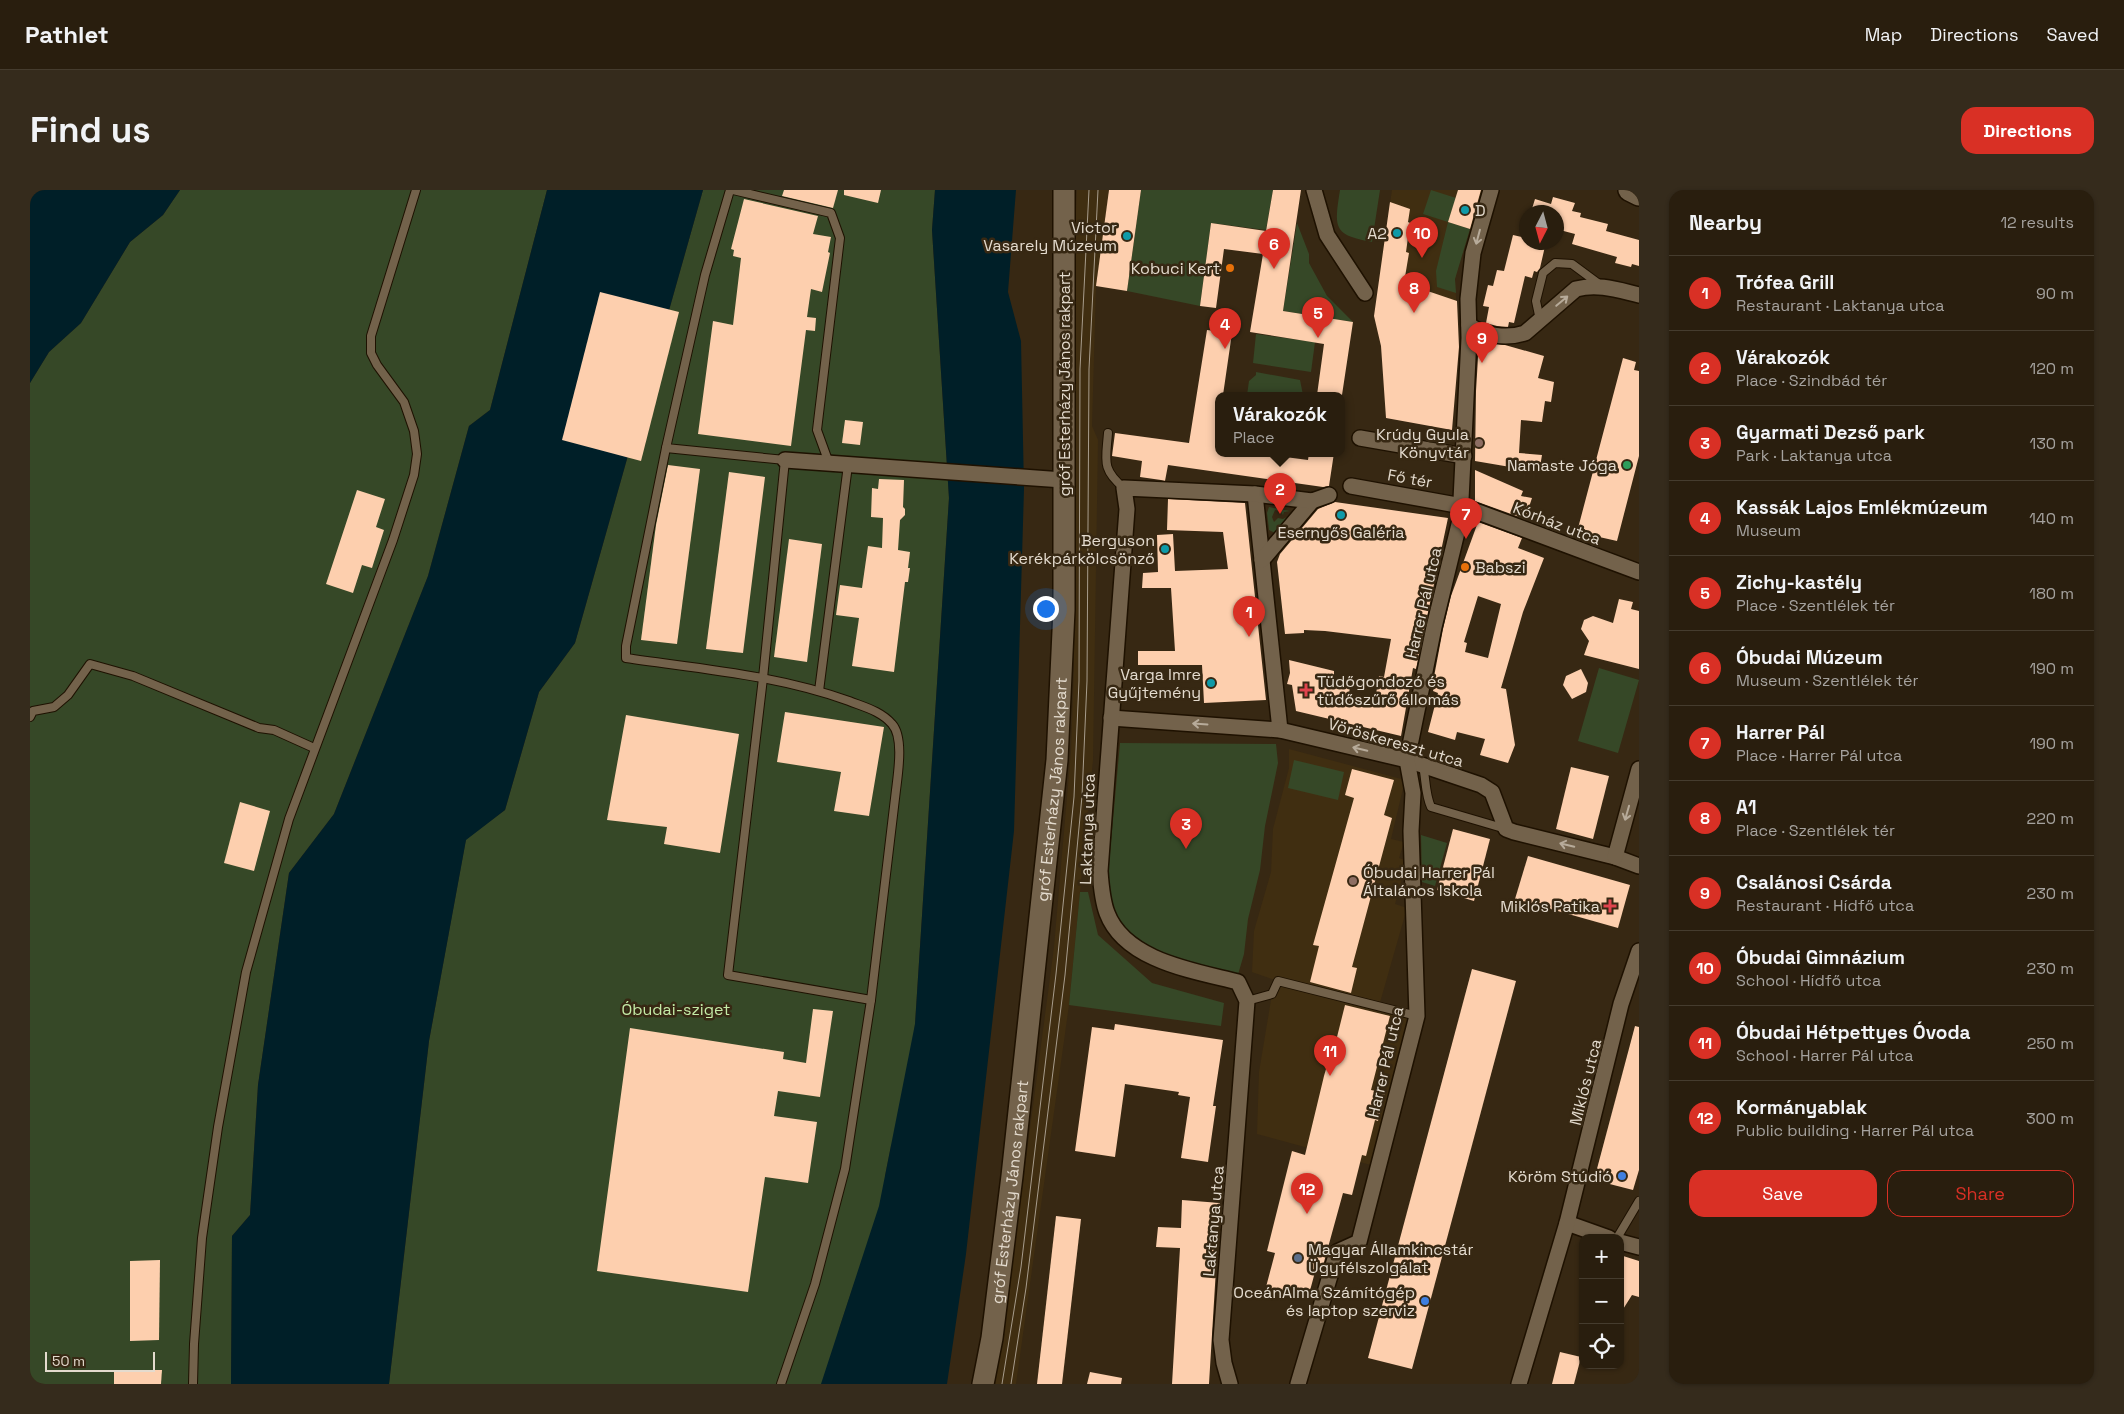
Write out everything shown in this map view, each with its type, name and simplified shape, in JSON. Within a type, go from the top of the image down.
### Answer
[{"type":"main road","name":"gróf Esterházy János rakpart","points":[[983,1384],[992,1338],[1008,1215],[1057,760],[1064,619],[1064,190]]},
{"type":"main road","points":[[1630,190],[1639,194]]},
{"type":"street","points":[[1314,190],[1327,235],[1365,293]]},
{"type":"street","points":[[1461,513],[1466,432],[1468,299],[1473,253],[1491,190]]},
{"type":"street","points":[[1469,325],[1478,331],[1507,336],[1525,333],[1576,289],[1586,286],[1601,286],[1639,295]]},
{"type":"street","name":"Fő tér","points":[[1360,438],[1464,456]]},
{"type":"street","points":[[785,460],[1063,480]]},
{"type":"street","name":"Fő tér","points":[[1351,486],[1461,513]]},
{"type":"street","points":[[1124,488],[1255,494],[1312,501],[1329,495]]},
{"type":"street","name":"Laktanya utca","points":[[1124,488],[1127,509],[1100,871],[1103,898],[1107,914],[1117,930],[1133,944],[1159,961],[1238,982],[1247,1001],[1221,1340],[1230,1384]]},
{"type":"street","points":[[1255,494],[1280,730]]},
{"type":"street","points":[[1262,560],[1312,501]]},
{"type":"street","name":"Kórház utca","points":[[1461,513],[1639,572]]},
{"type":"street","name":"Harrer Pál utca","points":[[1298,1384],[1337,1252],[1359,1242],[1417,1016],[1410,832],[1413,792],[1407,760],[1434,627],[1461,513]]},
{"type":"street","name":"Vöröskereszt utca","points":[[1111,718],[1280,730],[1407,760],[1481,785],[1492,792],[1506,828]]},
{"type":"street","points":[[1614,857],[1639,769]]},
{"type":"street","points":[[1506,828],[1514,832],[1614,857],[1639,866]]},
{"type":"street","name":"Miklós utca","points":[[1519,1384],[1567,1223],[1621,1004],[1639,951]]},
{"type":"street","points":[[1567,1223],[1598,1234]]},
{"type":"street","points":[[1624,1243],[1639,1247]]},
{"type":"lane","points":[[193,1384],[202,1238],[218,1127],[246,972],[288,819],[392,540],[414,475],[417,454],[414,431],[404,402],[376,365],[371,352],[371,336],[416,190]]},
{"type":"lane","points":[[781,1384],[815,1284],[844,1169],[871,1000],[899,758],[898,740],[894,725],[878,712],[819,691],[763,678],[626,658],[626,646],[666,448],[705,275],[731,190],[830,213],[840,238],[818,430],[829,463]]},
{"type":"lane","points":[[1540,320],[1536,301],[1543,273],[1555,263],[1572,264],[1601,286]]},
{"type":"lane","points":[[1108,433],[1106,462],[1112,478],[1124,488]]},
{"type":"lane","points":[[666,448],[785,460],[763,678],[728,975],[871,1000]]},
{"type":"lane","points":[[819,691],[848,465]]},
{"type":"lane","points":[[30,716],[33,711],[54,707],[68,695],[90,664],[133,676],[259,728],[274,730],[314,748]]},
{"type":"lane","points":[[1423,765],[1427,782],[1427,799],[1431,807],[1506,828]]},
{"type":"lane","points":[[1247,1001],[1272,994],[1278,981],[1417,1016]]},
{"type":"lane","points":[[1619,1234],[1639,1201]]},
{"type":"shaded area","points":[[1077,190],[1109,190],[1096,286],[1092,426],[1098,440],[1093,760],[1069,1005],[1016,1384],[994,1384],[1003,1334],[1054,947],[1071,751],[1074,670],[1073,271]]},
{"type":"shaded area","points":[[1392,190],[1485,190],[1472,230],[1469,229],[1455,279],[1458,330],[1444,338],[1380,272]]},
{"type":"shaded area","points":[[1289,749],[1405,780],[1391,839],[1404,842],[1399,858],[1407,861],[1395,904],[1407,908],[1379,1006],[1417,1016],[1378,1167],[1257,1134],[1259,1072],[1272,994],[1278,981],[1252,972],[1254,931],[1271,872],[1273,829],[1289,768]]},
{"type":"green space","points":[[180,190],[547,190],[490,410],[469,426],[428,576],[334,814],[289,873],[258,1085],[250,1215],[232,1236],[231,1384],[30,1384],[30,383],[49,352],[81,323],[130,242],[163,215]]},
{"type":"green space","name":"Óbudai-sziget","points":[[703,190],[935,190],[932,230],[949,498],[915,1024],[906,1120],[891,1146],[885,1176],[886,1207],[854,1284],[839,1329],[837,1384],[389,1384],[429,1041],[466,839],[505,810],[539,692],[575,643]]},
{"type":"green space","points":[[1141,190],[1273,190],[1266,230],[1211,223],[1200,306],[1127,291]]},
{"type":"green space","points":[[1340,190],[1380,190],[1372,242],[1350,236],[1339,228],[1337,213]]},
{"type":"green space","points":[[1431,190],[1456,198],[1448,222],[1423,214]]},
{"type":"green space","points":[[1448,222],[1470,229],[1455,279],[1456,293],[1437,287],[1436,271]]},
{"type":"green space","points":[[1297,223],[1309,254],[1309,263],[1327,296],[1353,322],[1283,311]]},
{"type":"green space","points":[[1256,334],[1315,342],[1311,372],[1253,363]]},
{"type":"green space","points":[[1256,372],[1300,380],[1302,392],[1247,392],[1249,381],[1256,375]]},
{"type":"green space","points":[[1269,507],[1290,511],[1284,512],[1283,515],[1280,511],[1275,510],[1272,517],[1274,522],[1278,518],[1283,519],[1291,515],[1275,533],[1269,530],[1267,513]]},
{"type":"green space","points":[[1599,668],[1639,680],[1618,753],[1578,741]]},
{"type":"green space","points":[[1120,743],[1276,744],[1278,763],[1265,826],[1260,870],[1248,919],[1244,954],[1237,978],[1162,955],[1136,939],[1121,924],[1112,909],[1108,875]]},
{"type":"green space","points":[[1294,760],[1344,772],[1338,800],[1288,788]]},
{"type":"green space","points":[[1421,835],[1447,843],[1435,886],[1422,882]]},
{"type":"green space","points":[[1080,892],[1088,892],[1098,935],[1152,983],[1224,1003],[1221,1026],[1069,1005]]},
{"type":"water","points":[[30,190],[180,190],[163,215],[130,242],[81,323],[49,352],[30,383]]},
{"type":"water","points":[[547,190],[703,190],[575,643],[539,692],[505,810],[466,840],[429,1041],[389,1384],[231,1384],[232,1236],[250,1215],[258,1085],[289,873],[334,814],[428,576],[469,426],[490,410]]},
{"type":"water","points":[[935,190],[1016,190],[1008,292],[1021,341],[1024,489],[1014,831],[966,1254],[947,1384],[821,1384],[879,1206],[915,1024],[949,498],[932,230]]},
{"type":"building","points":[[784,190],[838,190],[833,208],[782,196]]},
{"type":"building","points":[[844,190],[881,190],[878,203],[844,195]]},
{"type":"building","points":[[1109,190],[1141,190],[1127,291],[1096,286]]},
{"type":"building","points":[[1273,190],[1301,190],[1283,311],[1353,322],[1342,392],[1317,392],[1324,344],[1250,332],[1263,254],[1224,249],[1216,308],[1200,306],[1211,223],[1266,231]]},
{"type":"building","name":"D","points":[[1458,190],[1481,190],[1470,229],[1448,222]]},
{"type":"building","points":[[1553,197],[1575,203],[1572,211],[1581,213],[1580,217],[1608,224],[1606,231],[1639,240],[1639,266],[1632,264],[1631,267],[1615,263],[1617,257],[1572,244],[1575,234],[1564,231],[1564,205],[1533,205],[1535,199],[1551,204]]},
{"type":"building","points":[[744,199],[818,216],[813,234],[831,237],[828,252],[830,253],[822,292],[811,289],[807,317],[816,318],[815,331],[806,330],[791,446],[698,434],[713,321],[733,325],[741,258],[733,256],[734,250],[731,249]]},
{"type":"building","points":[[1390,202],[1410,209],[1406,252],[1409,253],[1404,283],[1457,301],[1459,347],[1452,430],[1386,418],[1381,346],[1374,316]]},
{"type":"building","points":[[1513,235],[1519,236],[1519,250],[1544,250],[1540,268],[1537,272],[1534,271],[1532,278],[1525,276],[1514,323],[1509,322],[1508,327],[1486,323],[1489,307],[1483,306],[1488,285],[1493,286],[1497,270],[1504,271]]},
{"type":"building","points":[[600,292],[679,312],[641,461],[562,440]]},
{"type":"building","points":[[1207,330],[1232,333],[1223,392],[1215,392],[1215,457],[1286,457],[1308,460],[1308,457],[1333,457],[1329,486],[1323,487],[1168,465],[1165,481],[1140,477],[1142,461],[1112,456],[1115,433],[1189,443]]},
{"type":"building","points":[[1479,341],[1505,345],[1544,356],[1538,378],[1554,382],[1551,402],[1545,401],[1542,422],[1521,420],[1519,453],[1542,455],[1540,467],[1523,465],[1522,469],[1475,461]]},
{"type":"building","points":[[1623,358],[1636,362],[1634,370],[1639,371],[1639,456],[1617,541],[1577,532]]},
{"type":"building","points":[[845,420],[863,422],[860,445],[842,443]]},
{"type":"building","points":[[668,465],[700,469],[677,644],[641,640],[656,525]]},
{"type":"building","points":[[1475,470],[1523,491],[1521,496],[1532,498],[1525,519],[1475,501]]},
{"type":"building","points":[[729,472],[765,477],[743,653],[706,649]]},
{"type":"building","points":[[879,479],[904,480],[903,507],[905,515],[900,520],[898,550],[910,552],[908,568],[910,568],[908,582],[905,582],[894,672],[852,666],[859,618],[836,615],[840,585],[862,588],[868,546],[882,548],[883,518],[871,517],[872,488],[878,489]]},
{"type":"building","points":[[357,490],[385,499],[376,527],[384,530],[372,568],[362,565],[353,593],[326,584]]},
{"type":"building","points":[[1168,499],[1245,503],[1266,700],[1204,703],[1202,665],[1138,665],[1138,651],[1175,651],[1171,588],[1142,588],[1143,573],[1158,572],[1157,535],[1173,534],[1175,571],[1228,569],[1223,532],[1167,530]]},
{"type":"building","points":[[1335,502],[1448,518],[1416,669],[1413,668],[1401,736],[1296,711],[1292,685],[1287,684],[1290,673],[1289,660],[1334,671],[1334,684],[1350,687],[1348,700],[1374,706],[1379,676],[1384,677],[1391,639],[1304,630],[1304,633],[1285,634],[1277,562],[1280,554],[1318,509]]},
{"type":"building","points":[[1478,522],[1522,538],[1518,548],[1544,558],[1523,612],[1501,688],[1506,689],[1515,745],[1508,763],[1480,755],[1485,739],[1457,732],[1455,740],[1428,732],[1438,693],[1433,691],[1435,683],[1433,682],[1451,596]],"holes":[[[1478,596],[1501,604],[1488,658],[1465,652],[1467,643],[1464,642]]]},
{"type":"building","points":[[789,539],[822,544],[807,662],[774,657]]},
{"type":"building","points":[[1619,599],[1633,602],[1631,609],[1639,611],[1639,669],[1584,655],[1589,641],[1581,629],[1584,620],[1593,616],[1613,623]]},
{"type":"building","points":[[1581,669],[1588,683],[1586,692],[1572,699],[1563,685],[1566,676]]},
{"type":"building","points":[[785,712],[884,727],[869,816],[834,811],[841,772],[777,762]]},
{"type":"building","points":[[626,715],[739,734],[720,853],[664,844],[667,827],[607,820]]},
{"type":"building","points":[[1571,767],[1609,776],[1593,839],[1556,829]]},
{"type":"building","name":"Óbudai Harrer Pál Általános Iskola","points":[[1352,769],[1394,780],[1384,815],[1392,818],[1352,967],[1357,968],[1351,993],[1310,982],[1319,946],[1313,945],[1354,798],[1345,795]]},
{"type":"building","points":[[240,802],[270,811],[254,871],[224,863]]},
{"type":"building","points":[[1453,829],[1490,839],[1474,901],[1437,890]]},
{"type":"building","points":[[1528,856],[1630,885],[1618,928],[1515,899]]},
{"type":"building","points":[[1472,969],[1516,981],[1412,1369],[1368,1358]]},
{"type":"building","points":[[1345,1005],[1390,1016],[1371,1090],[1385,1093],[1378,1121],[1375,1120],[1366,1156],[1362,1155],[1352,1195],[1343,1193],[1321,1273],[1315,1272],[1308,1298],[1266,1287],[1275,1253],[1267,1251],[1292,1151],[1305,1155],[1324,1076],[1334,1041],[1336,1041]]},
{"type":"building","points":[[813,1009],[833,1011],[820,1097],[778,1091],[774,1116],[817,1122],[808,1183],[765,1177],[748,1292],[597,1271],[630,1028],[784,1052],[783,1059],[806,1063]]},
{"type":"building","points":[[1115,1024],[1223,1040],[1213,1106],[1216,1106],[1208,1162],[1181,1158],[1190,1097],[1178,1095],[1179,1092],[1125,1084],[1115,1157],[1075,1151],[1092,1027],[1114,1030]]},
{"type":"building","points":[[1635,1026],[1639,1027],[1639,1170],[1633,1190],[1594,1180]]},
{"type":"building","points":[[1182,1200],[1220,1203],[1209,1384],[1172,1384],[1180,1248],[1156,1247],[1158,1227],[1181,1228]]},
{"type":"building","points":[[1056,1216],[1081,1219],[1062,1384],[1037,1384]]},
{"type":"building","points":[[1624,1256],[1639,1261],[1639,1297],[1632,1295],[1624,1308]]},
{"type":"building","points":[[160,1260],[159,1340],[130,1341],[130,1261]]},
{"type":"building","points":[[1560,1352],[1579,1357],[1574,1384],[1552,1384]]},
{"type":"building","points":[[114,1370],[162,1370],[161,1384],[114,1384]]},
{"type":"building","points":[[1090,1372],[1122,1378],[1121,1384],[1087,1384]]},
{"type":"tram line","points":[[1002,1384],[1021,1267],[1056,974],[1074,797],[1079,681],[1080,369],[1089,190]]},
{"type":"tram line","points":[[1011,1384],[1026,1288],[1065,975],[1082,796],[1087,681],[1089,369],[1098,190]]},
{"type":"place","name":"D","points":[[1465,210]]},
{"type":"place","name":"A2","points":[[1397,233]]},
{"type":"place","name":"Victor Vasarely Múzeum","points":[[1127,236]]},
{"type":"place","name":"Óbudai Gimnázium","points":[[1422,258]]},
{"type":"place","name":"Kobuci Kert","points":[[1230,268]]},
{"type":"place","name":"Óbudai Múzeum","points":[[1274,269]]},
{"type":"place","name":"A1","points":[[1414,313]]},
{"type":"place","name":"Zichy-kastély","points":[[1318,338]]},
{"type":"place","name":"Kassák Lajos Emlékmúzeum","points":[[1225,349]]},
{"type":"place","name":"Csalánosi Csárda","points":[[1482,363]]},
{"type":"place","name":"Krúdy Gyula Könyvtár","points":[[1479,443]]},
{"type":"place","name":"Namaste Jóga","points":[[1627,465]]},
{"type":"place","name":"Várakozók","points":[[1280,514]]},
{"type":"place","name":"Esernyős Galéria","points":[[1341,515]]},
{"type":"place","name":"Harrer Pál","points":[[1466,539]]},
{"type":"place","name":"Berguson Kerékpárkölcsönző","points":[[1165,549]]},
{"type":"place","name":"Babszi","points":[[1465,567]]},
{"type":"place","name":"Trófea Grill","points":[[1249,637]]},
{"type":"place","name":"Varga Imre Gyűjtemény","points":[[1211,683]]},
{"type":"place","name":"Tüdőgondozó és tüdőszűrő állomás","points":[[1306,690]]},
{"type":"place","name":"Gyarmati Dezső park","points":[[1186,849]]},
{"type":"place","name":"Óbudai Harrer Pál Általános Iskola","points":[[1353,881]]},
{"type":"place","name":"Miklós Patika","points":[[1610,906]]},
{"type":"place","name":"Óbudai Hétpettyes Óvoda","points":[[1330,1076]]},
{"type":"place","name":"Köröm Stúdió","points":[[1622,1176]]},
{"type":"place","name":"Kormányablak","points":[[1307,1214]]},
{"type":"place","name":"Magyar Államkincstár Ügyfélszolgálat","points":[[1298,1258]]},
{"type":"place","name":"OceánAlma Számítógép és laptop szerviz","points":[[1425,1301]]}]
